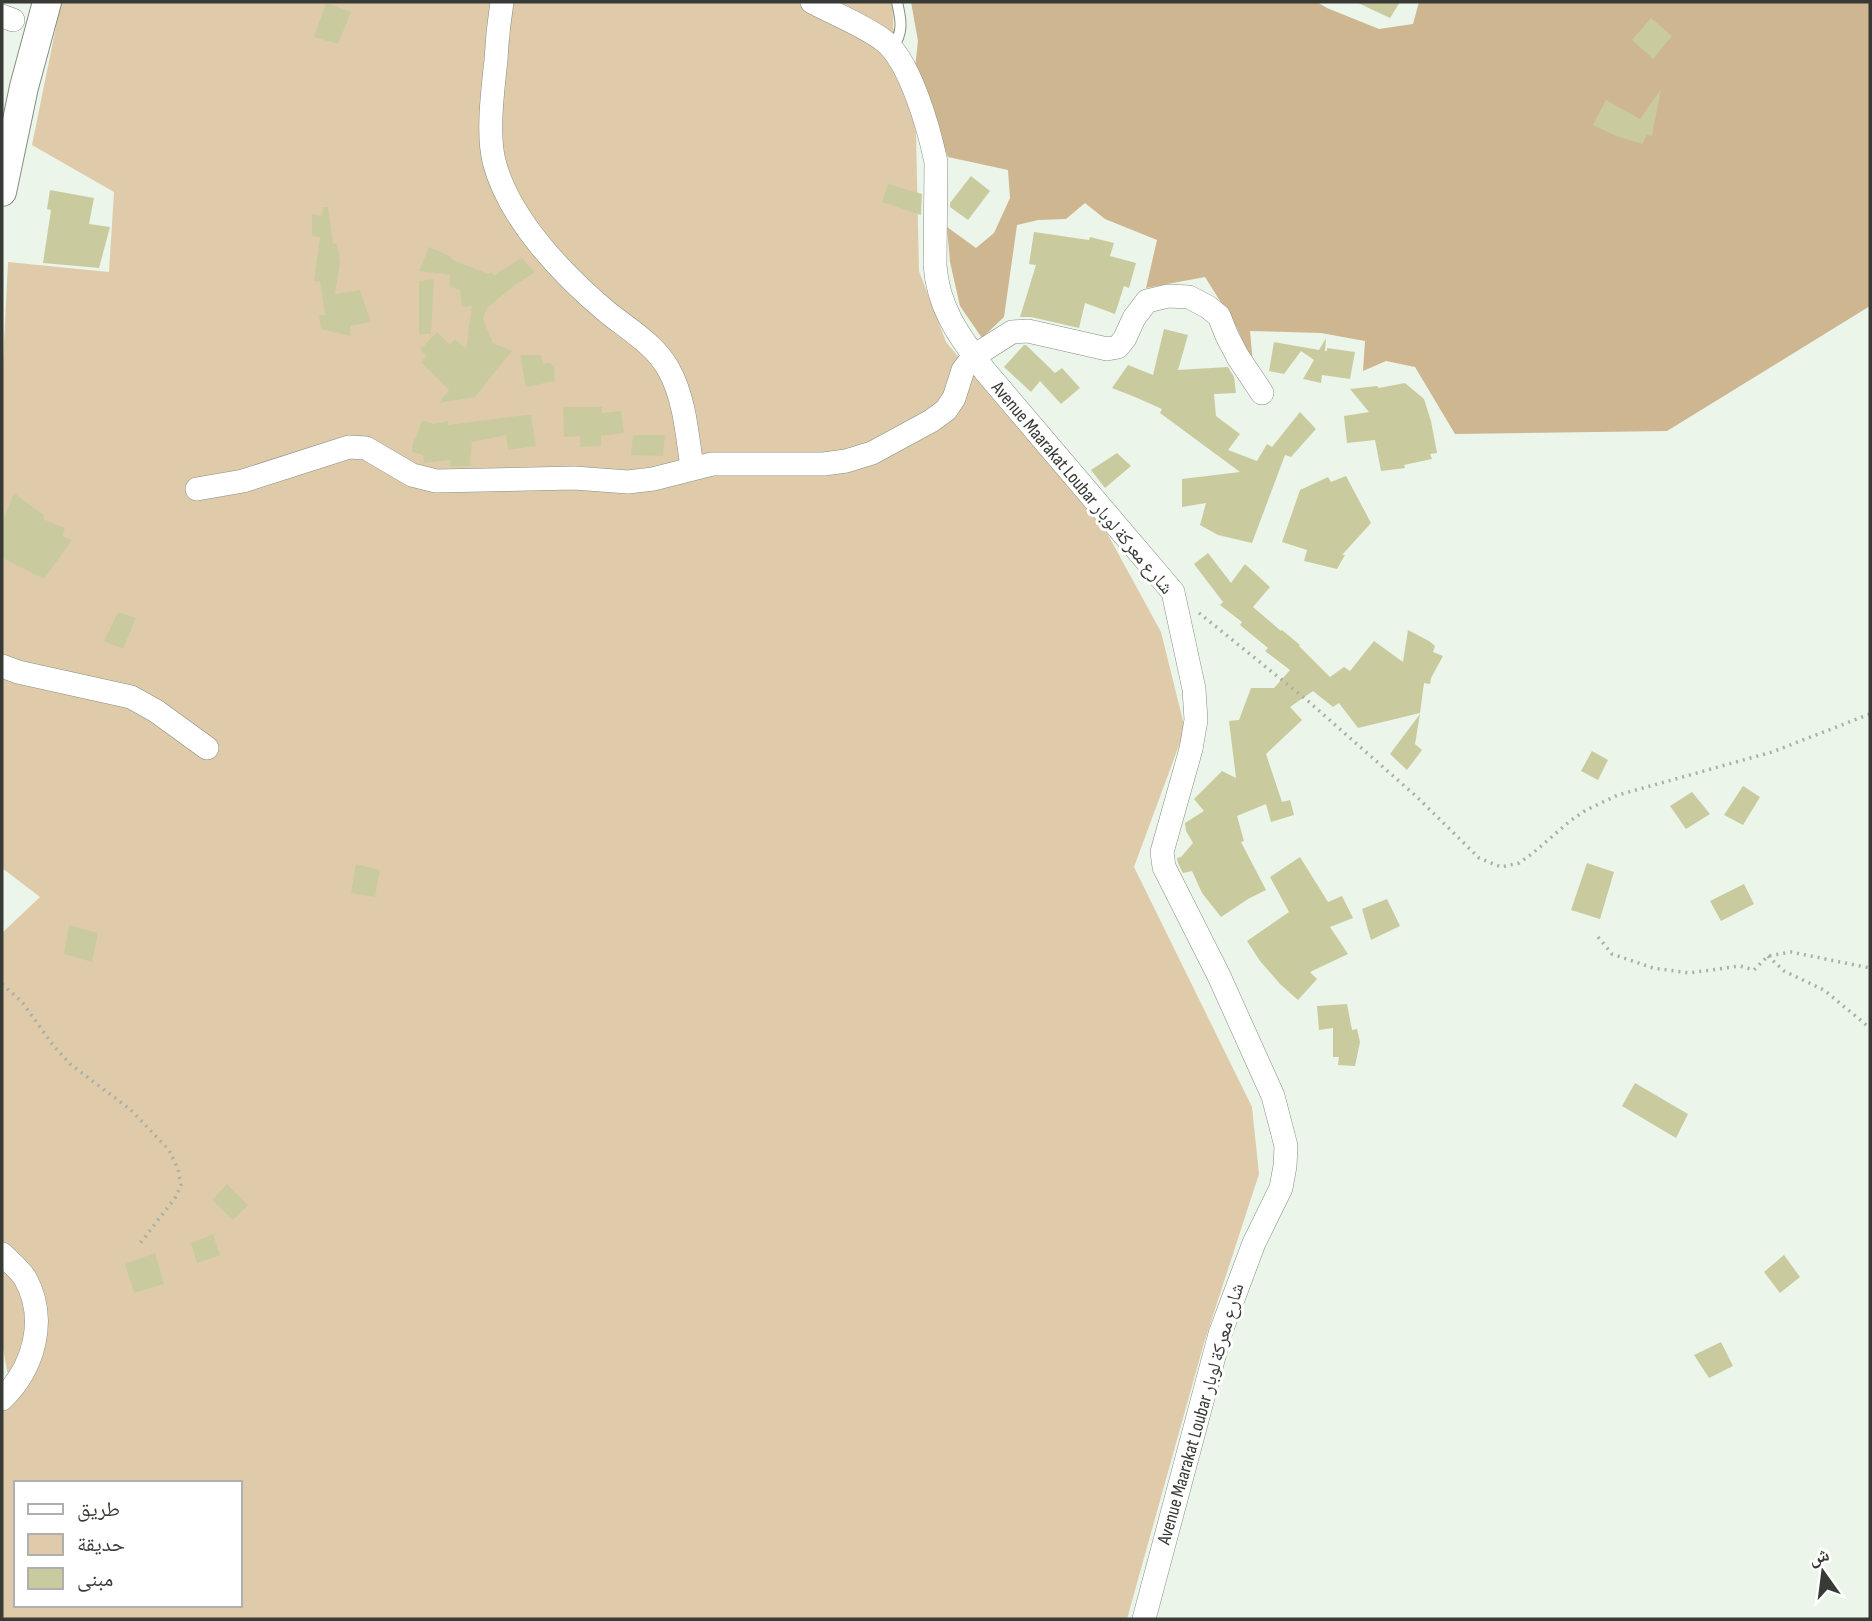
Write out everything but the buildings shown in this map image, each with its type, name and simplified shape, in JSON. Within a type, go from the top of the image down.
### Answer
[{"type":"street","points":[[2,192],[24,87],[47,2]]},
{"type":"street","points":[[502,2],[492,89],[492,128],[493,159],[505,193],[529,230],[559,266],[647,344],[668,368],[683,412],[692,467]]},
{"type":"street","name":"Avenue Maarakat Loubar شارع معركة لوبار","points":[[812,2],[875,35],[892,48],[900,59],[909,76],[933,146],[936,162],[935,265],[939,294],[957,333],[1031,427],[1172,592],[1194,690],[1196,720],[1191,749],[1162,852],[1164,867],[1219,976],[1273,1096],[1286,1146],[1285,1166],[1281,1188],[1254,1243],[1220,1334],[1144,1619]]},
{"type":"street","points":[[197,489],[243,481],[349,447],[366,448],[412,475],[436,481],[574,478],[628,482],[653,479],[692,467],[732,463],[824,464],[846,461],[872,453],[946,410],[954,398],[963,370],[974,356],[1012,332],[1028,331],[1107,349],[1118,347],[1147,301],[1168,296],[1189,297],[1219,316],[1238,357],[1262,393]]},
{"type":"street","points":[[2,666],[131,697],[156,711],[207,748]]},
{"type":"street","points":[[2,1254],[24,1276],[38,1317],[36,1338],[18,1381],[2,1399]]},
{"type":"lane","points":[[892,48],[901,29],[897,2]]},
{"type":"path","points":[[1172,592],[1308,701],[1416,797],[1479,858],[1501,867],[1519,863],[1578,815],[1618,795],[1772,752],[1870,714]]},
{"type":"path","points":[[1598,937],[1612,954],[1653,968],[1689,973],[1740,966],[1754,970],[1768,956],[1791,952],[1870,968]]},
{"type":"path","points":[[1768,956],[1784,971],[1824,990],[1870,1028]]},
{"type":"path","points":[[2,984],[22,1002],[70,1064],[131,1110],[169,1150],[174,1159],[181,1185],[175,1198],[138,1246]]},
{"type":"green space","points":[[61,2],[894,2],[893,27],[916,132],[919,271],[946,342],[1107,533],[1161,632],[1185,729],[1134,867],[1252,1107],[1259,1174],[1204,1343],[1127,1619],[2,1619],[2,1383],[8,1376],[2,1343],[2,933],[40,897],[2,868],[2,384],[8,262],[109,272],[114,192],[32,145]]},
{"type":"shaded area","points":[[911,2],[1317,2],[1379,29],[1413,24],[1419,2],[1870,2],[1870,306],[1667,431],[1455,434],[1415,367],[1386,361],[1363,371],[1365,341],[1321,333],[1250,331],[1253,364],[1237,328],[1205,277],[1146,288],[1157,240],[1105,219],[1085,203],[1066,219],[1038,220],[1017,225],[1004,317],[982,338],[960,306],[950,262],[947,227],[976,248],[994,233],[1010,198],[1008,170],[948,157],[915,68],[918,41]]}]
